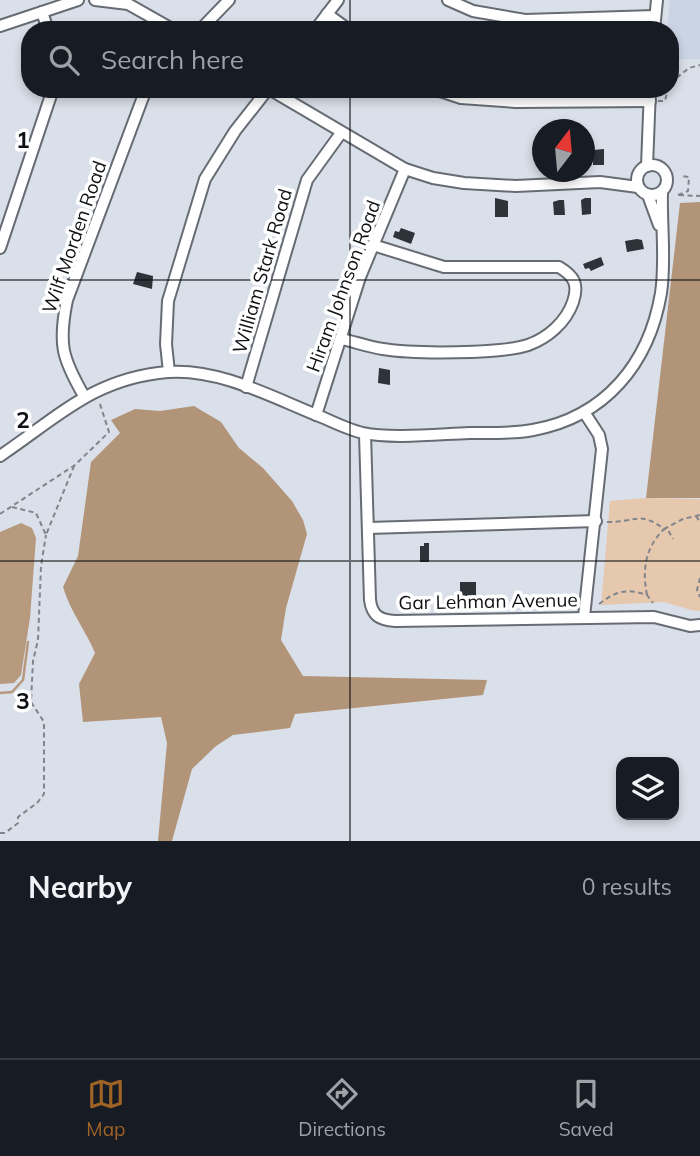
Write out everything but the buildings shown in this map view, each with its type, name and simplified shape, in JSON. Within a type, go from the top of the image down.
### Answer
[{"type":"street","points":[[0,26],[78,0]]},
{"type":"street","points":[[94,0],[128,4],[158,21]]},
{"type":"street","points":[[209,21],[229,0]]},
{"type":"street","points":[[322,21],[338,0]]},
{"type":"street","points":[[448,0],[473,11],[525,20],[655,16]]},
{"type":"street","points":[[655,21],[657,0]]},
{"type":"street","points":[[42,12],[45,21]]},
{"type":"street","points":[[327,14],[337,21]]},
{"type":"street","points":[[0,248],[49,98]]},
{"type":"street","name":"Wilf Morden Road","points":[[84,396],[66,365],[61,331],[66,300],[143,98]]},
{"type":"street","points":[[169,372],[166,344],[169,301],[205,179],[235,131],[262,98]]},
{"type":"street","points":[[284,98],[405,169],[433,178],[516,186],[600,182],[638,187],[648,195],[662,231]]},
{"type":"street","points":[[461,98],[516,102],[593,98]]},
{"type":"street","points":[[638,187],[649,132],[650,98]]},
{"type":"street","points":[[0,456],[84,396],[112,383],[169,372],[207,375],[246,387],[365,434],[508,433],[562,422],[584,412],[606,397],[629,374],[641,356],[661,293],[664,258],[662,193],[667,179],[659,167],[649,132]]},
{"type":"street","name":"William Stark Road","points":[[246,387],[307,180],[341,133]]},
{"type":"street","points":[[600,182],[659,167]]},
{"type":"street","name":"Hiram Johnson Road","points":[[316,415],[355,294],[405,169]]},
{"type":"street","points":[[648,195],[662,193]]},
{"type":"street","points":[[342,339],[384,349],[505,350],[529,345],[547,335],[570,310],[575,295],[573,276],[559,267],[444,267],[373,245]]},
{"type":"street","points":[[584,412],[602,449],[601,522],[584,617]]},
{"type":"street","name":"Gar Lehman Avenue","points":[[365,434],[370,600],[373,612],[382,620],[654,617],[690,626],[700,625]]},
{"type":"street","points":[[368,528],[601,522]]},
{"type":"path","points":[[679,76],[689,68],[700,65]]},
{"type":"path","points":[[681,176],[690,177],[691,183],[688,191],[678,195],[700,196]]},
{"type":"path","points":[[0,514],[75,466],[109,432],[107,418],[95,391]]},
{"type":"path","points":[[0,834],[18,823],[18,817],[37,803],[44,794],[44,722],[31,702],[33,661],[38,640],[41,566],[46,536],[75,466]]},
{"type":"path","points":[[12,506],[36,513],[46,536]]},
{"type":"path","points":[[653,603],[647,595],[644,571],[653,542],[664,529],[700,515]]},
{"type":"path","points":[[696,516],[700,522]]},
{"type":"path","points":[[601,522],[621,523],[641,517],[668,530],[673,539]]},
{"type":"path","points":[[700,578],[697,590],[700,597]]},
{"type":"path","points":[[599,604],[615,592],[647,595]]},
{"type":"shaded area","points":[[670,0],[700,0],[700,59],[679,59],[679,21],[668,21]]},
{"type":"shaded area","points":[[700,202],[700,498],[646,498],[680,203]]},
{"type":"shaded area","points":[[194,406],[221,422],[239,448],[263,468],[292,501],[303,520],[307,534],[286,608],[281,640],[303,676],[487,680],[483,695],[295,714],[290,728],[233,735],[216,746],[192,769],[172,841],[158,841],[167,743],[161,717],[83,722],[79,684],[95,653],[63,587],[78,556],[91,462],[120,433],[111,420],[135,409],[160,411]]},
{"type":"shaded area","points":[[646,498],[700,499],[700,611],[664,602],[601,605],[610,501]]},
{"type":"shaded area","points":[[21,523],[32,528],[36,538],[30,618],[21,675],[14,683],[0,684],[0,532]]},
{"type":"waterway","points":[[0,693],[12,692],[23,680],[28,642]]}]
